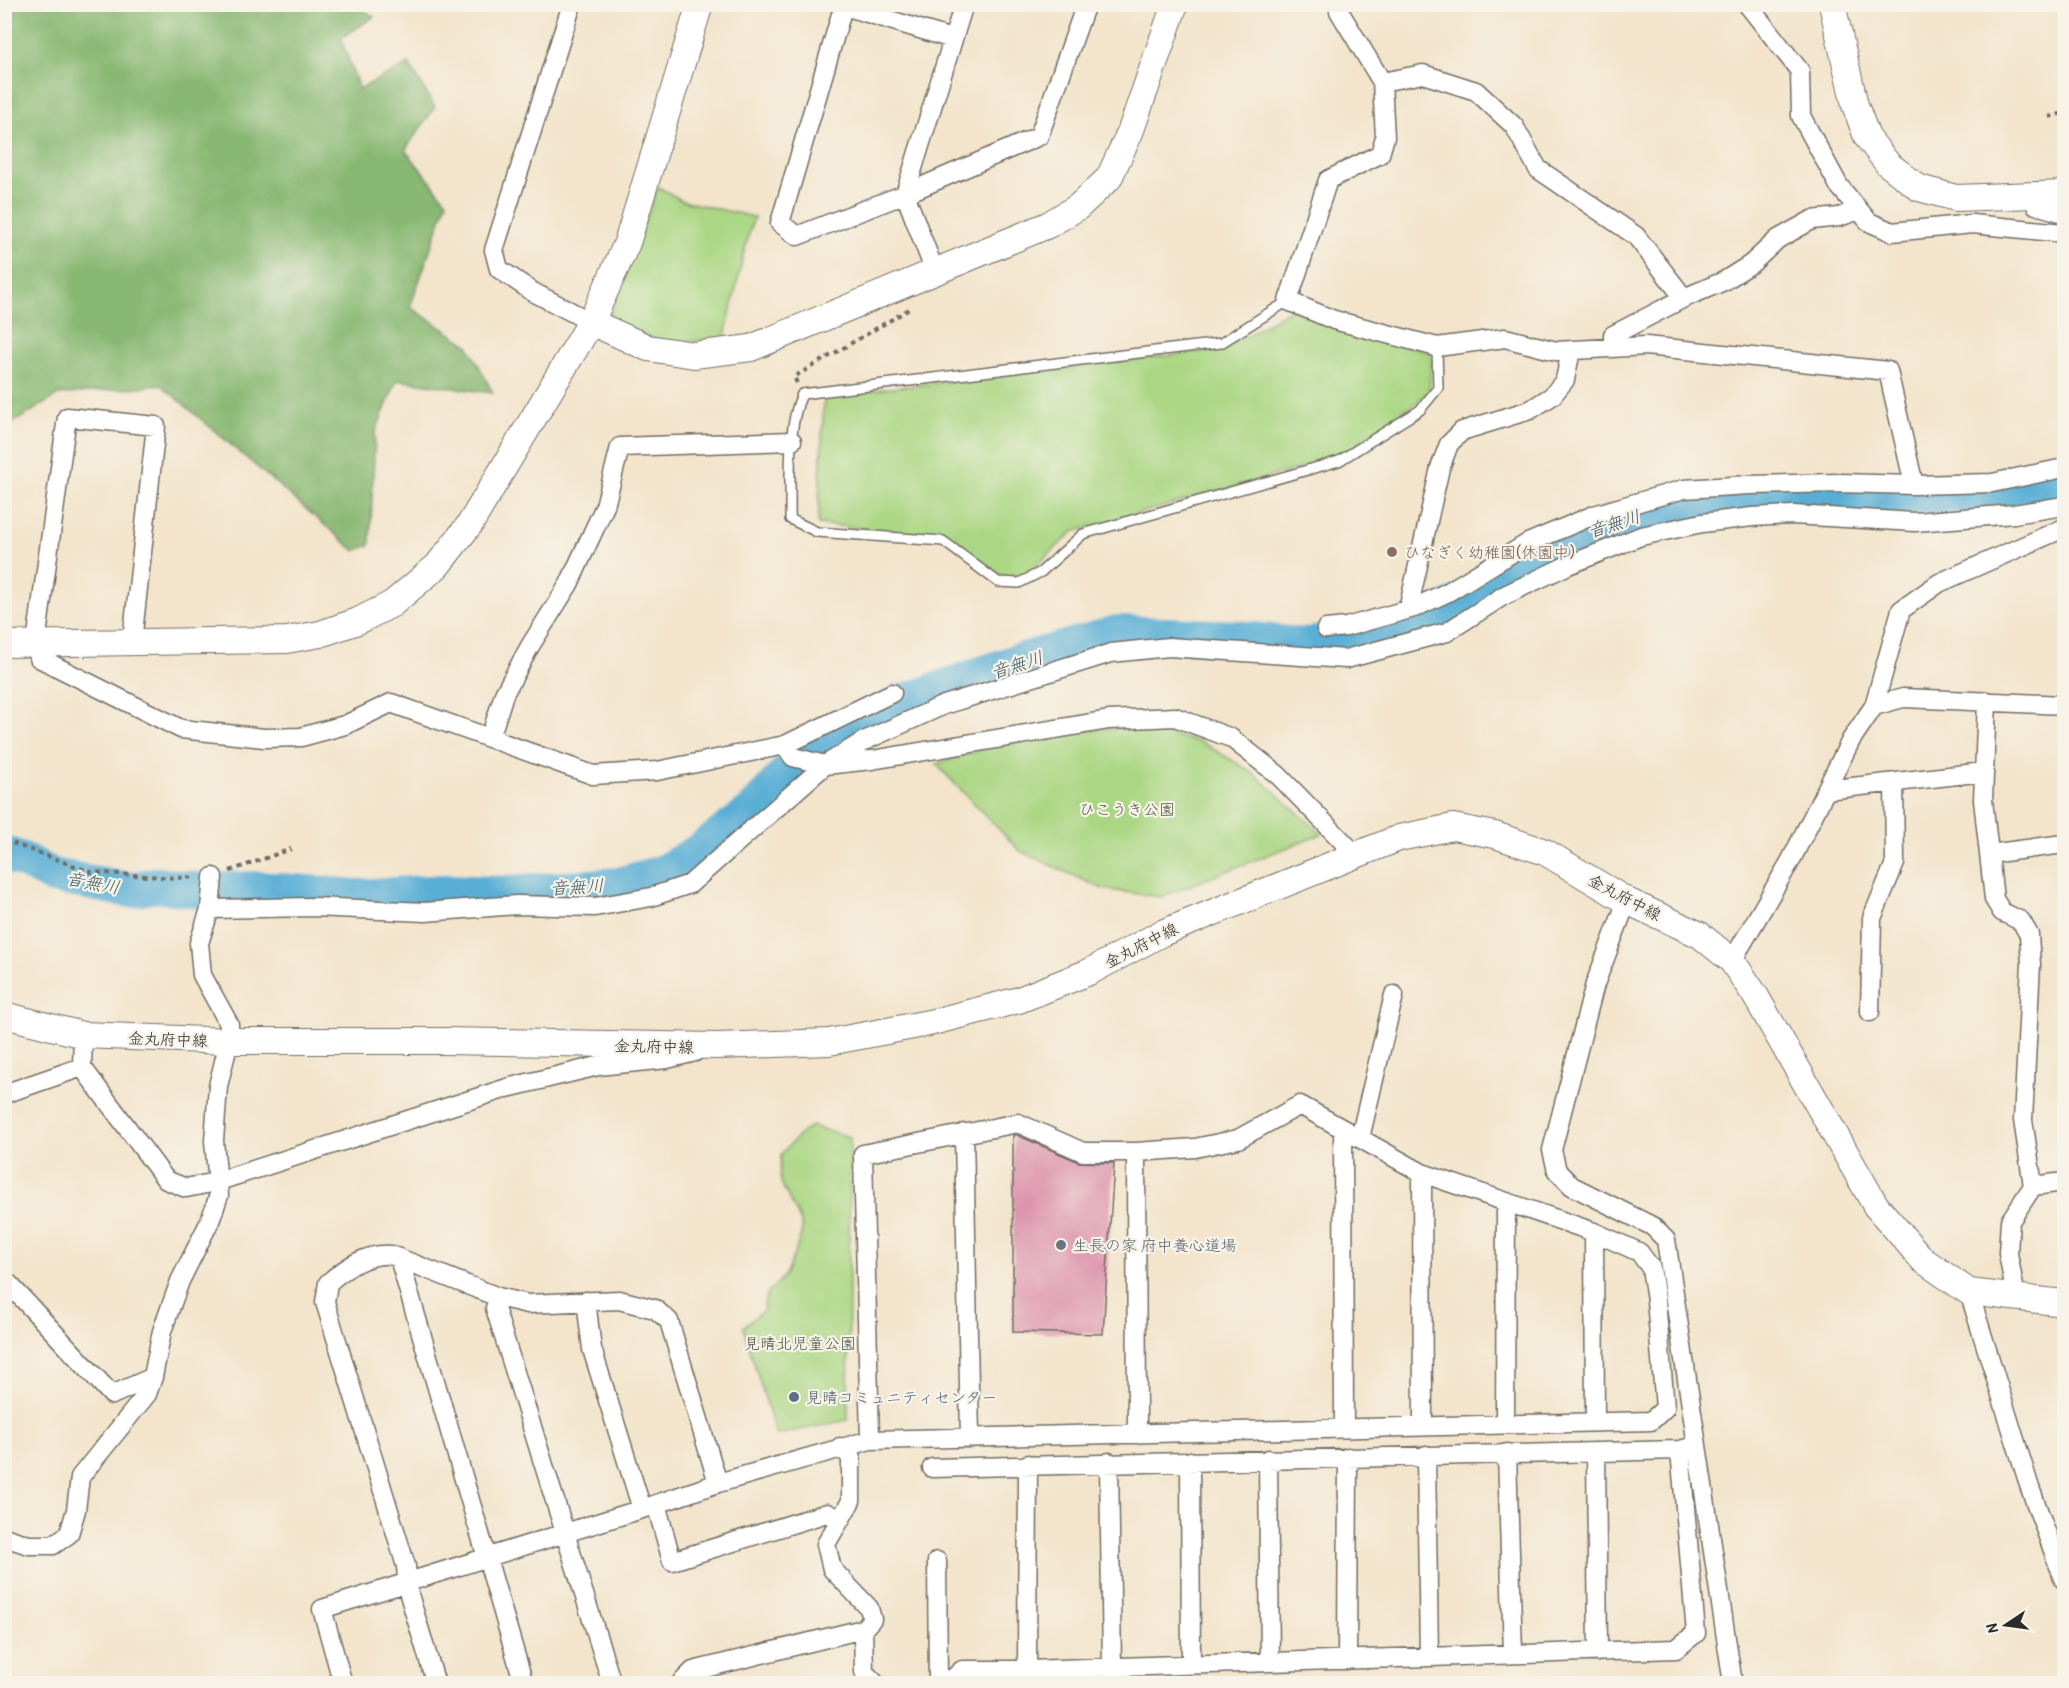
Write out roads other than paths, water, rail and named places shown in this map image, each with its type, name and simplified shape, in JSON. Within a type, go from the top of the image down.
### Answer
[{"type":"main road","points":[[4,644],[287,640],[320,634],[358,621],[392,604],[437,566],[470,524],[591,322],[627,243],[700,4]]},
{"type":"main road","points":[[591,322],[648,348],[694,355],[751,348],[1048,225],[1078,207],[1109,178],[1131,130],[1175,4]]},
{"type":"main road","points":[[1832,4],[1855,105],[1867,137],[1888,164],[1919,188],[1956,198],[2064,194]]},
{"type":"main road","name":"金丸府中線","points":[[4,1015],[83,1035],[229,1041],[443,1041],[717,1046],[829,1042],[929,1023],[1019,1000],[1089,972],[1162,933],[1356,855],[1399,838],[1454,827],[1495,836],[1545,852],[1627,901],[1700,936],[1732,961],[1755,995],[1876,1206],[1923,1260],[1969,1292],[2064,1304]]},
{"type":"street","points":[[572,4],[494,250],[499,269],[533,292],[591,322]]},
{"type":"street","points":[[935,272],[905,194],[964,4]]},
{"type":"street","points":[[952,39],[842,5],[780,223],[797,236],[905,194],[1039,136],[1086,4]]},
{"type":"street","points":[[1748,4],[1800,71],[1801,116],[1839,186],[1869,222],[1892,231],[1972,224],[2064,233]]},
{"type":"street","points":[[1339,11],[1382,82],[1385,137],[1380,154],[1328,180],[1288,301],[1334,320],[1437,347],[1505,338],[1556,351],[1646,346],[1888,371],[1914,485]]},
{"type":"street","points":[[1382,82],[1423,75],[1476,91],[1514,126],[1538,169],[1636,236],[1684,298]]},
{"type":"street","points":[[2034,194],[2036,205],[2064,213]]},
{"type":"street","points":[[1612,348],[1613,335],[1684,298],[1724,281],[1751,264],[1778,238],[1812,220],[1839,217],[1859,210]]},
{"type":"street","points":[[1414,608],[1410,602],[1440,468],[1449,444],[1462,431],[1530,410],[1552,396],[1565,380],[1571,351]]},
{"type":"street","points":[[132,642],[156,426],[67,417],[36,643],[39,658],[181,729],[264,738],[301,737],[345,725],[391,703],[593,775],[657,771],[789,751],[892,693]]},
{"type":"street","points":[[490,738],[504,694],[569,584],[605,506],[620,447],[792,441]]},
{"type":"street","points":[[1326,629],[1346,627],[1414,608],[1448,592],[1528,543],[1594,515],[1684,489],[1828,483],[1914,485],[1992,483],[2064,468]]},
{"type":"street","points":[[210,909],[314,907],[425,912],[517,905],[595,907],[651,897],[690,884],[825,765],[864,741],[945,705],[1111,653],[1169,647],[1346,659],[1447,632],[1503,596],[1566,566],[1641,536],[1702,523],[1793,515],[1915,522],[2014,514],[2064,506]]},
{"type":"street","points":[[1732,961],[1791,860],[1851,740],[1874,706],[1901,610],[1939,583],[2064,528]]},
{"type":"street","points":[[1874,706],[1903,698],[2064,705]]},
{"type":"street","points":[[1987,701],[1983,800],[1994,899],[2002,912],[2021,921],[2029,935],[2031,964],[2023,1120],[2033,1186],[2010,1221],[2008,1253],[2016,1298]]},
{"type":"street","points":[[789,751],[825,765],[872,760],[1109,720],[1174,717],[1231,738],[1278,775],[1356,855]]},
{"type":"street","points":[[1826,790],[1984,772]]},
{"type":"street","points":[[1870,1012],[1872,918],[1895,863],[1894,782]]},
{"type":"street","points":[[1989,854],[2064,844]]},
{"type":"street","points":[[4,1537],[29,1545],[53,1545],[69,1534],[76,1510],[80,1477],[147,1394],[165,1321],[180,1281],[210,1221],[219,1195],[214,1141],[218,1086],[229,1041],[229,1024],[202,975],[199,943],[210,909],[213,877]]},
{"type":"street","points":[[946,1683],[962,1670],[1027,1670],[1676,1649],[1696,1633],[1689,1448],[1676,1296],[1666,1240],[1652,1226],[1572,1186],[1557,1171],[1552,1150],[1595,984],[1627,901]]},
{"type":"street","points":[[1360,1138],[1394,996]]},
{"type":"street","points":[[83,1035],[82,1067],[166,1180],[186,1188],[216,1182],[507,1088],[598,1066],[667,1059],[717,1046]]},
{"type":"street","points":[[4,1094],[82,1067]]},
{"type":"street","points":[[343,1683],[322,1608],[718,1483],[870,1440],[1651,1421],[1665,1408],[1651,1268],[1639,1252],[1594,1232],[1422,1173],[1300,1105],[1238,1139],[1195,1148],[1136,1152],[1083,1152],[1018,1123],[863,1154],[870,1440]]},
{"type":"street","points":[[1343,1129],[1344,1428]]},
{"type":"street","points":[[964,1134],[970,1437]]},
{"type":"street","points":[[1136,1152],[1137,1434]]},
{"type":"street","points":[[1422,1173],[1423,1426]]},
{"type":"street","points":[[2033,1186],[2064,1182]]},
{"type":"street","points":[[1505,1424],[1506,1202]]},
{"type":"street","points":[[1594,1232],[1595,1422]]},
{"type":"street","points":[[436,1683],[408,1591],[406,1566],[325,1302],[328,1282],[346,1268],[378,1254],[391,1255],[498,1298],[528,1304],[620,1300],[655,1309],[669,1321],[718,1483]]},
{"type":"street","points":[[399,1258],[524,1683]]},
{"type":"street","points":[[9,1284],[112,1395],[153,1377]]},
{"type":"street","points":[[1969,1292],[2030,1488],[2064,1580]]},
{"type":"street","points":[[1656,1300],[1676,1296]]},
{"type":"street","points":[[498,1298],[495,1308],[612,1683]]},
{"type":"street","points":[[586,1301],[592,1348],[649,1506],[672,1561],[827,1513],[840,1520]]},
{"type":"street","points":[[680,1683],[693,1671],[863,1629],[872,1619],[869,1608],[832,1569],[826,1544],[850,1501],[851,1457],[840,1447]]},
{"type":"street","points":[[932,1468],[1689,1448]]},
{"type":"street","points":[[1689,1448],[1733,1683]]},
{"type":"street","points":[[1596,1452],[1598,1652]]},
{"type":"street","points":[[1507,1453],[1513,1654]]},
{"type":"street","points":[[1426,1455],[1429,1657]]},
{"type":"street","points":[[1347,1660],[1348,1457]]},
{"type":"street","points":[[1268,1459],[1270,1662]]},
{"type":"street","points":[[1190,1461],[1191,1664]]},
{"type":"street","points":[[1109,1462],[1112,1667]]},
{"type":"street","points":[[1027,1670],[1028,1464]]},
{"type":"street","points":[[938,1561],[938,1683]]},
{"type":"street","points":[[863,1629],[864,1672],[875,1683]]},
{"type":"lane","points":[[1288,301],[1221,343],[802,394],[796,407],[792,441],[790,519],[817,532],[944,541],[998,582],[1019,583],[1041,572],[1083,534],[1339,461],[1420,410],[1438,388],[1437,347]]},
{"type":"waterway","name":"音無川","points":[[4,853],[53,876],[130,890],[156,885],[199,890],[257,889],[357,897],[447,892],[497,894],[618,885],[664,872],[701,850],[752,812],[791,768],[854,728],[901,703],[1013,663],[1117,633],[1239,638],[1305,646],[1403,627],[1463,602],[1523,559],[1613,522],[1693,503],[1990,494],[2064,485]]},
{"type":"place","name":"ひなぎく幼稚園(休園中)","points":[[1392,552]]},
{"type":"place","name":"生長の家 府中養心道場","points":[[1061,1245]]},
{"type":"place","name":"見晴コミュニティセンター","points":[[794,1397]]},
{"type":"park label","name":"ひこうき公園","points":[[1127,809]]},
{"type":"park label","name":"見晴北児童公園","points":[[800,1343]]}]
